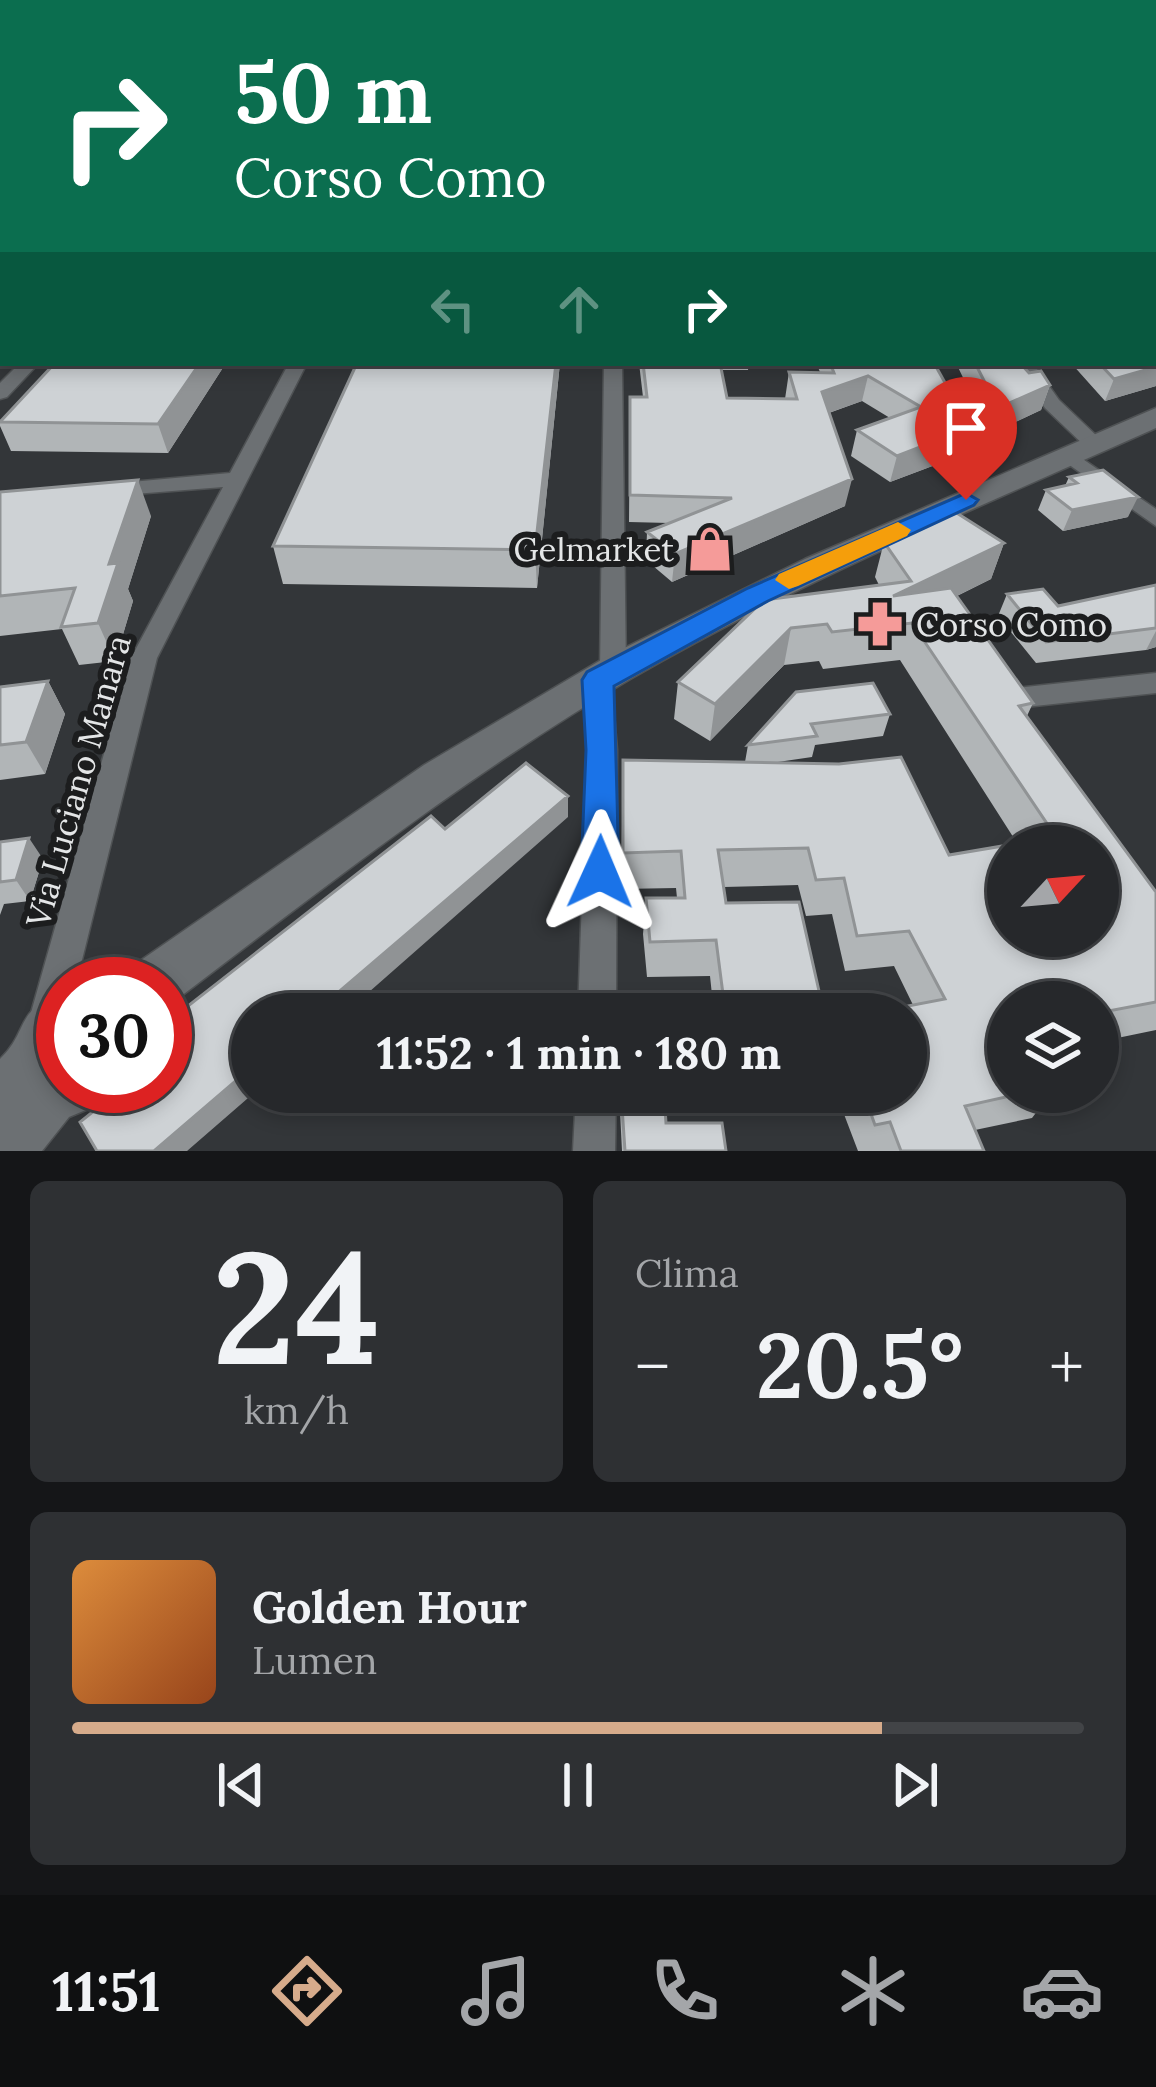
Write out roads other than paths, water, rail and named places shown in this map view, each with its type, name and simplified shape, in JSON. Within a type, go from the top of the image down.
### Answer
[{"type":"main road","points":[[190,957],[396,808],[606,675],[758,594],[1156,417]]},
{"type":"main road","points":[[0,1101],[36,1066]]},
{"type":"main road","points":[[2,1151],[36,1109]]},
{"type":"street","points":[[0,393],[27,366]]},
{"type":"street","name":"Via Luciano Manara","points":[[79,957],[144,658],[296,366]]},
{"type":"street","points":[[597,993],[613,366]]},
{"type":"street","points":[[1026,366],[1081,450],[1156,519]]},
{"type":"street","points":[[95,491],[238,479]]},
{"type":"street","points":[[1006,699],[1156,683]]},
{"type":"street","points":[[594,1151],[595,1113]]},
{"type":"place","name":"Gelmarket","points":[[710,549]]},
{"type":"place","name":"Corso Como","points":[[880,624]]}]
